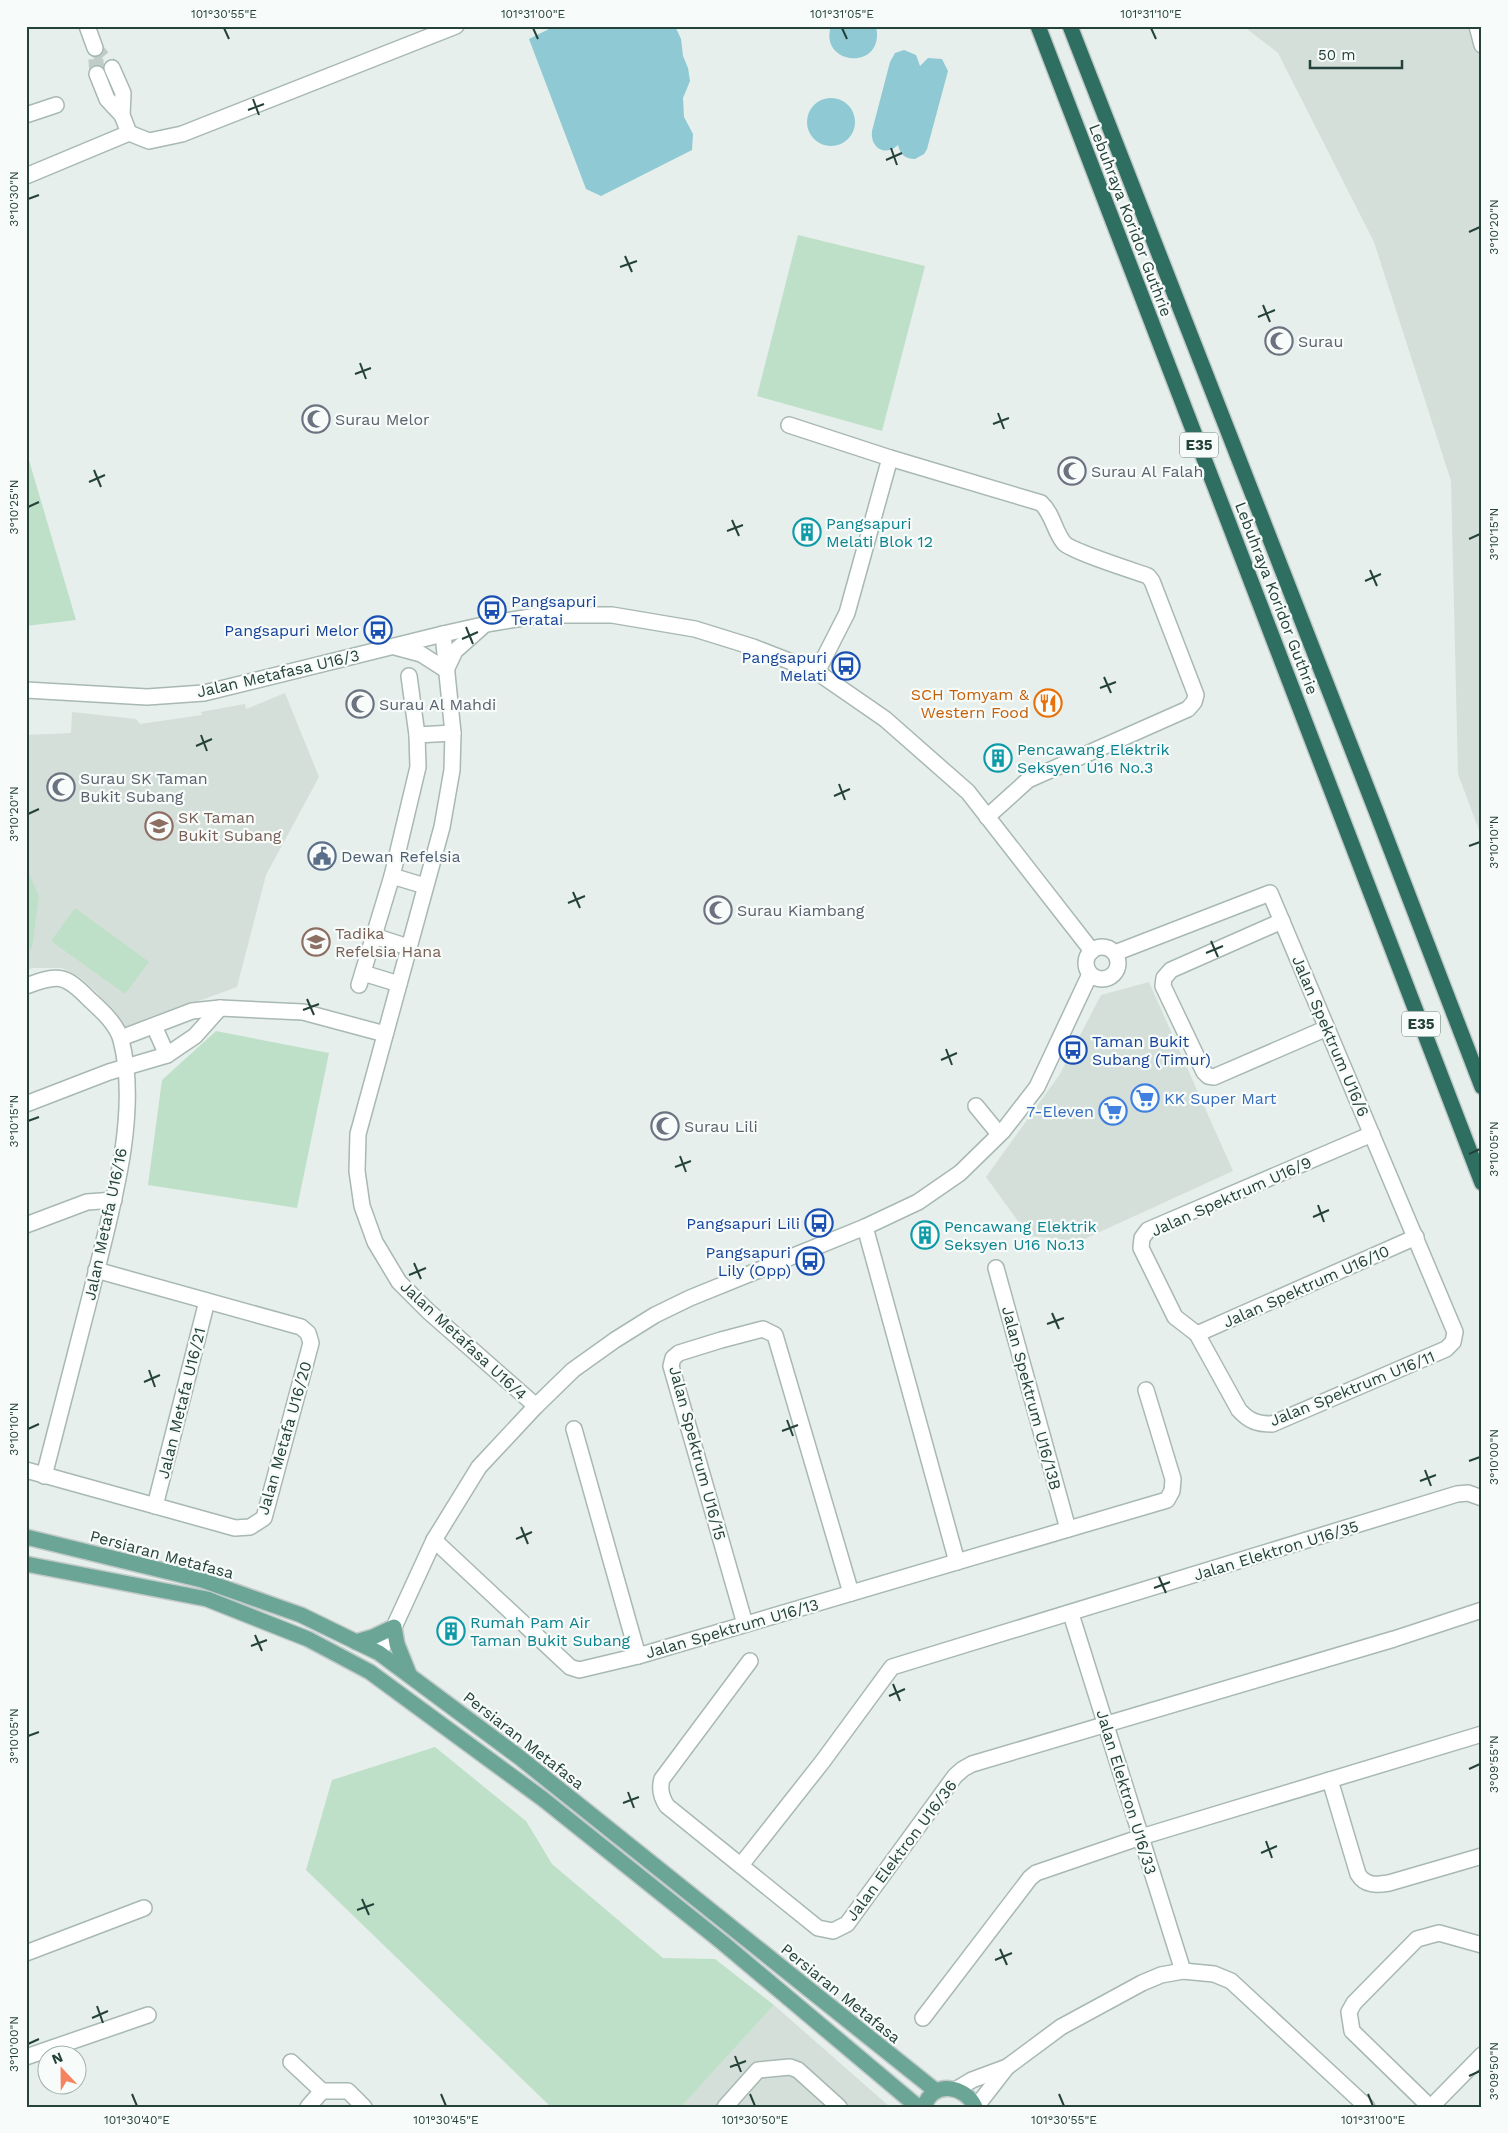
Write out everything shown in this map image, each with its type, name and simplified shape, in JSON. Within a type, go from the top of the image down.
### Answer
[{"type":"highway","name":"Lebuhraya Koridor Guthrie","points":[[1038,26],[1482,1183]]},
{"type":"highway","name":"Lebuhraya Koridor Guthrie","points":[[1070,26],[1482,1087]]},
{"type":"main road","name":"Persiaran Metafasa","points":[[26,1538],[202,1580],[301,1615],[379,1653],[519,1756],[936,2091]]},
{"type":"main road","name":"Persiaran Metafasa","points":[[26,1564],[207,1599],[308,1639],[370,1672],[543,1798],[723,1943],[918,2107]]},
{"type":"main road","points":[[356,1642],[373,1637],[394,1627],[397,1644],[410,1675]]},
{"type":"main road","points":[[379,1653],[378,1666],[391,1687]]},
{"type":"main road","points":[[924,2107],[930,2096],[936,2091],[950,2088],[965,2093],[976,2107]]},
{"type":"street","points":[[87,26],[95,48]]},
{"type":"street","points":[[26,176],[129,133],[149,141],[182,134],[456,26]]},
{"type":"street","points":[[1477,26],[1482,45]]},
{"type":"street","points":[[112,68],[123,93],[122,115]]},
{"type":"street","points":[[97,74],[107,99],[122,115],[129,133]]},
{"type":"street","points":[[26,115],[56,105]]},
{"type":"street","points":[[789,425],[890,458],[1041,503],[1046,507],[1057,532],[1069,547],[1148,576],[1152,581],[1196,695],[1194,702],[1188,709],[1028,780],[987,817]]},
{"type":"street","points":[[818,672],[847,613],[890,458]]},
{"type":"street","name":"Jalan Metafasa U16/3","points":[[26,690],[147,697],[204,693],[485,624],[543,615],[612,616],[695,629],[753,647],[818,672],[885,719],[968,792],[1092,951]]},
{"type":"street","points":[[392,647],[421,654],[446,670],[455,651],[485,624]]},
{"type":"street","name":"Jalan Metafasa U16/4","points":[[442,634],[453,733],[452,770],[443,817],[358,1134],[357,1171],[361,1198],[376,1242],[399,1282],[428,1311],[536,1406]]},
{"type":"street","points":[[398,984],[361,979],[392,876],[418,767],[417,735],[409,676]]},
{"type":"street","points":[[417,735],[453,733]]},
{"type":"street","points":[[392,876],[425,886]]},
{"type":"street","name":"Jalan Spektrum U16/6","points":[[1115,953],[1270,893],[1455,1332]]},
{"type":"street","points":[[1282,921],[1171,970],[1164,978],[1163,986],[1182,1030],[1204,1072],[1208,1076],[1214,1076],[1328,1028]]},
{"type":"street","points":[[374,936],[408,948]]},
{"type":"street","points":[[379,1653],[394,1627],[434,1540],[479,1467],[536,1406],[573,1370],[615,1340],[655,1315],[690,1298],[865,1227],[918,1202],[960,1173],[999,1134],[1037,1087],[1090,974],[1086,962],[1092,951],[1104,948],[1115,953],[1118,965],[1112,976],[1101,979],[1090,974]]},
{"type":"street","name":"Jalan Metafa U16/16","points":[[26,986],[48,978],[62,978],[76,985],[112,1024],[121,1038],[127,1102],[123,1146],[114,1200],[44,1476]]},
{"type":"street","points":[[121,1038],[192,1011],[220,1008],[303,1012],[384,1034]]},
{"type":"street","points":[[26,1104],[125,1067],[167,1055],[195,1036],[220,1008]]},
{"type":"street","points":[[154,1026],[167,1055]]},
{"type":"street","points":[[976,1106],[999,1134]]},
{"type":"street","name":"Jalan Spektrum U16/9","points":[[1197,1334],[1174,1317],[1141,1248],[1142,1238],[1148,1230],[1372,1134]]},
{"type":"street","points":[[26,1225],[87,1202],[114,1200]]},
{"type":"street","points":[[865,1227],[957,1562]]},
{"type":"street","name":"Jalan Spektrum U16/10","points":[[1197,1334],[1416,1237]]},
{"type":"street","name":"Jalan Spektrum U16/13B","points":[[996,1268],[1068,1529]]},
{"type":"street","name":"Jalan Metafa U16/20","points":[[26,1470],[235,1528],[250,1527],[264,1518],[309,1352],[311,1343],[308,1333],[301,1328],[96,1270]]},
{"type":"street","name":"Jalan Metafa U16/21","points":[[155,1506],[207,1301]]},
{"type":"street","name":"Jalan Spektrum U16/15","points":[[745,1624],[671,1366],[674,1358],[679,1353],[720,1340],[763,1329],[775,1335],[851,1593]]},
{"type":"street","name":"Jalan Spektrum U16/11","points":[[1197,1334],[1239,1410],[1248,1420],[1260,1424],[1272,1424],[1446,1349],[1453,1342],[1455,1332]]},
{"type":"street","name":"Jalan Spektrum U16/13","points":[[434,1540],[570,1667],[579,1670],[638,1656],[1167,1500],[1172,1491],[1173,1479],[1146,1390]]},
{"type":"street","points":[[574,1428],[638,1656]]},
{"type":"street","name":"Jalan Elektron U16/35","points":[[1071,1614],[1457,1494],[1468,1493],[1482,1498]]},
{"type":"street","points":[[1105,1723],[1394,1639],[1482,1610]]},
{"type":"street","points":[[741,1865],[823,1761],[892,1666],[1071,1614]]},
{"type":"street","name":"Jalan Elektron U16/33","points":[[1071,1614],[1183,1971]]},
{"type":"street","name":"Jalan Elektron U16/36","points":[[750,1661],[662,1779],[661,1792],[667,1806],[789,1906],[818,1928],[833,1931],[847,1924],[912,1834],[963,1769],[972,1764],[1105,1723]]},
{"type":"street","points":[[923,2018],[1030,1878],[1042,1871],[1141,1837],[1482,1734]]},
{"type":"street","points":[[1330,1780],[1358,1874],[1364,1882],[1380,1885],[1390,1884],[1482,1856]]},
{"type":"street","points":[[26,1953],[144,1908]]},
{"type":"street","points":[[1482,1945],[1439,1933],[1416,1939],[1354,2003],[1349,2012],[1352,2031],[1430,2107],[1482,2055]]},
{"type":"street","points":[[976,2107],[1007,2067],[1061,2027],[1142,1983],[1183,1971],[1214,1974],[1231,1981],[1367,2107]]},
{"type":"street","points":[[26,2057],[148,2015]]},
{"type":"street","points":[[291,2062],[322,2092]]},
{"type":"street","points":[[725,2107],[758,2070],[790,2066],[798,2070],[839,2107]]},
{"type":"street","points":[[957,2089],[972,2080],[1007,2067]]},
{"type":"street","points":[[308,2107],[322,2092],[348,2091],[364,2107]]},
{"type":"shaded area","points":[[1243,26],[1482,26],[1482,838],[1458,774],[1451,481],[1374,242],[1278,53]]},
{"type":"shaded area","name":"SK Taman Bukit Subang","points":[[285,693],[319,777],[266,875],[237,987],[125,1028],[96,992],[81,978],[62,968],[32,968],[26,971],[26,735],[71,733],[72,712],[136,719],[140,724],[202,715],[201,712],[245,704],[246,709]]},
{"type":"shaded area","points":[[1149,982],[1233,1171],[1080,1241],[1029,1236],[986,1177],[1060,1074],[1101,995]]},
{"type":"shaded area","points":[[774,2005],[890,2107],[681,2107]]},
{"type":"green space","points":[[798,235],[925,266],[882,431],[757,396]]},
{"type":"green space","points":[[26,450],[76,620],[26,626]]},
{"type":"green space","points":[[26,866],[39,897],[32,948],[26,950]]},
{"type":"green space","points":[[75,908],[149,962],[125,994],[51,941]]},
{"type":"green space","points":[[216,1031],[329,1053],[297,1208],[148,1185],[162,1080]]},
{"type":"green space","points":[[435,1747],[526,1821],[552,1864],[663,1958],[715,1959],[774,2005],[681,2107],[551,2107],[306,1870],[332,1780]]},
{"type":"water","points":[[555,26],[675,26],[681,39],[683,56],[688,68],[690,81],[683,98],[684,117],[693,134],[692,150],[601,196],[586,189],[529,39]]},
{"type":"water","points":[[831,26],[876,26],[876,41],[871,51],[863,57],[852,58],[842,56],[834,49],[830,39]]},
{"type":"water","points":[[904,50],[916,55],[920,66],[928,58],[942,59],[948,71],[927,149],[924,154],[915,159],[904,155],[898,145],[893,149],[879,149],[873,142],[872,137],[890,62],[895,53]]},
{"type":"water","points":[[831,98],[840,100],[848,105],[853,113],[855,122],[853,131],[848,139],[840,144],[831,146],[822,144],[814,139],[809,131],[807,122],[809,113],[814,105],[822,100]]},
{"type":"tunnel","points":[[97,74],[95,48],[112,68]]},
{"type":"place","name":"Surau","points":[[1279,341]]},
{"type":"place","name":"Surau Melor","points":[[316,419]]},
{"type":"place","name":"Surau Al Falah","points":[[1072,471]]},
{"type":"place","name":"Pangsapuri Melati Blok 12","points":[[807,532]]},
{"type":"place","name":"Pangsapuri Teratai","points":[[492,610]]},
{"type":"place","name":"Pangsapuri Melor","points":[[378,630]]},
{"type":"place","name":"Pangsapuri Melati","points":[[846,666]]},
{"type":"place","name":"SCH Tomyam & Western Food","points":[[1048,703]]},
{"type":"place","name":"Surau Al Mahdi","points":[[360,704]]},
{"type":"place","name":"Pencawang Elektrik Seksyen U16 No.3","points":[[998,758]]},
{"type":"place","name":"Surau SK Taman Bukit Subang","points":[[61,787]]},
{"type":"place","name":"SK Taman Bukit Subang","points":[[159,826]]},
{"type":"place","name":"Dewan Refelsia","points":[[322,856]]},
{"type":"place","name":"Surau Kiambang","points":[[718,910]]},
{"type":"place","name":"Tadika Refelsia Hana","points":[[316,942]]},
{"type":"place","name":"Taman Bukit Subang (Timur)","points":[[1073,1050]]},
{"type":"place","name":"KK Super Mart","points":[[1145,1098]]},
{"type":"place","name":"7-Eleven","points":[[1113,1111]]},
{"type":"place","name":"Surau Lili","points":[[665,1126]]},
{"type":"place","name":"Pangsapuri Lili","points":[[819,1223]]},
{"type":"place","name":"Pencawang Elektrik Seksyen U16 No.13","points":[[925,1235]]},
{"type":"place","name":"Pangsapuri Lily (Opp)","points":[[810,1261]]},
{"type":"place","name":"Rumah Pam Air Taman Bukit Subang","points":[[451,1631]]}]
